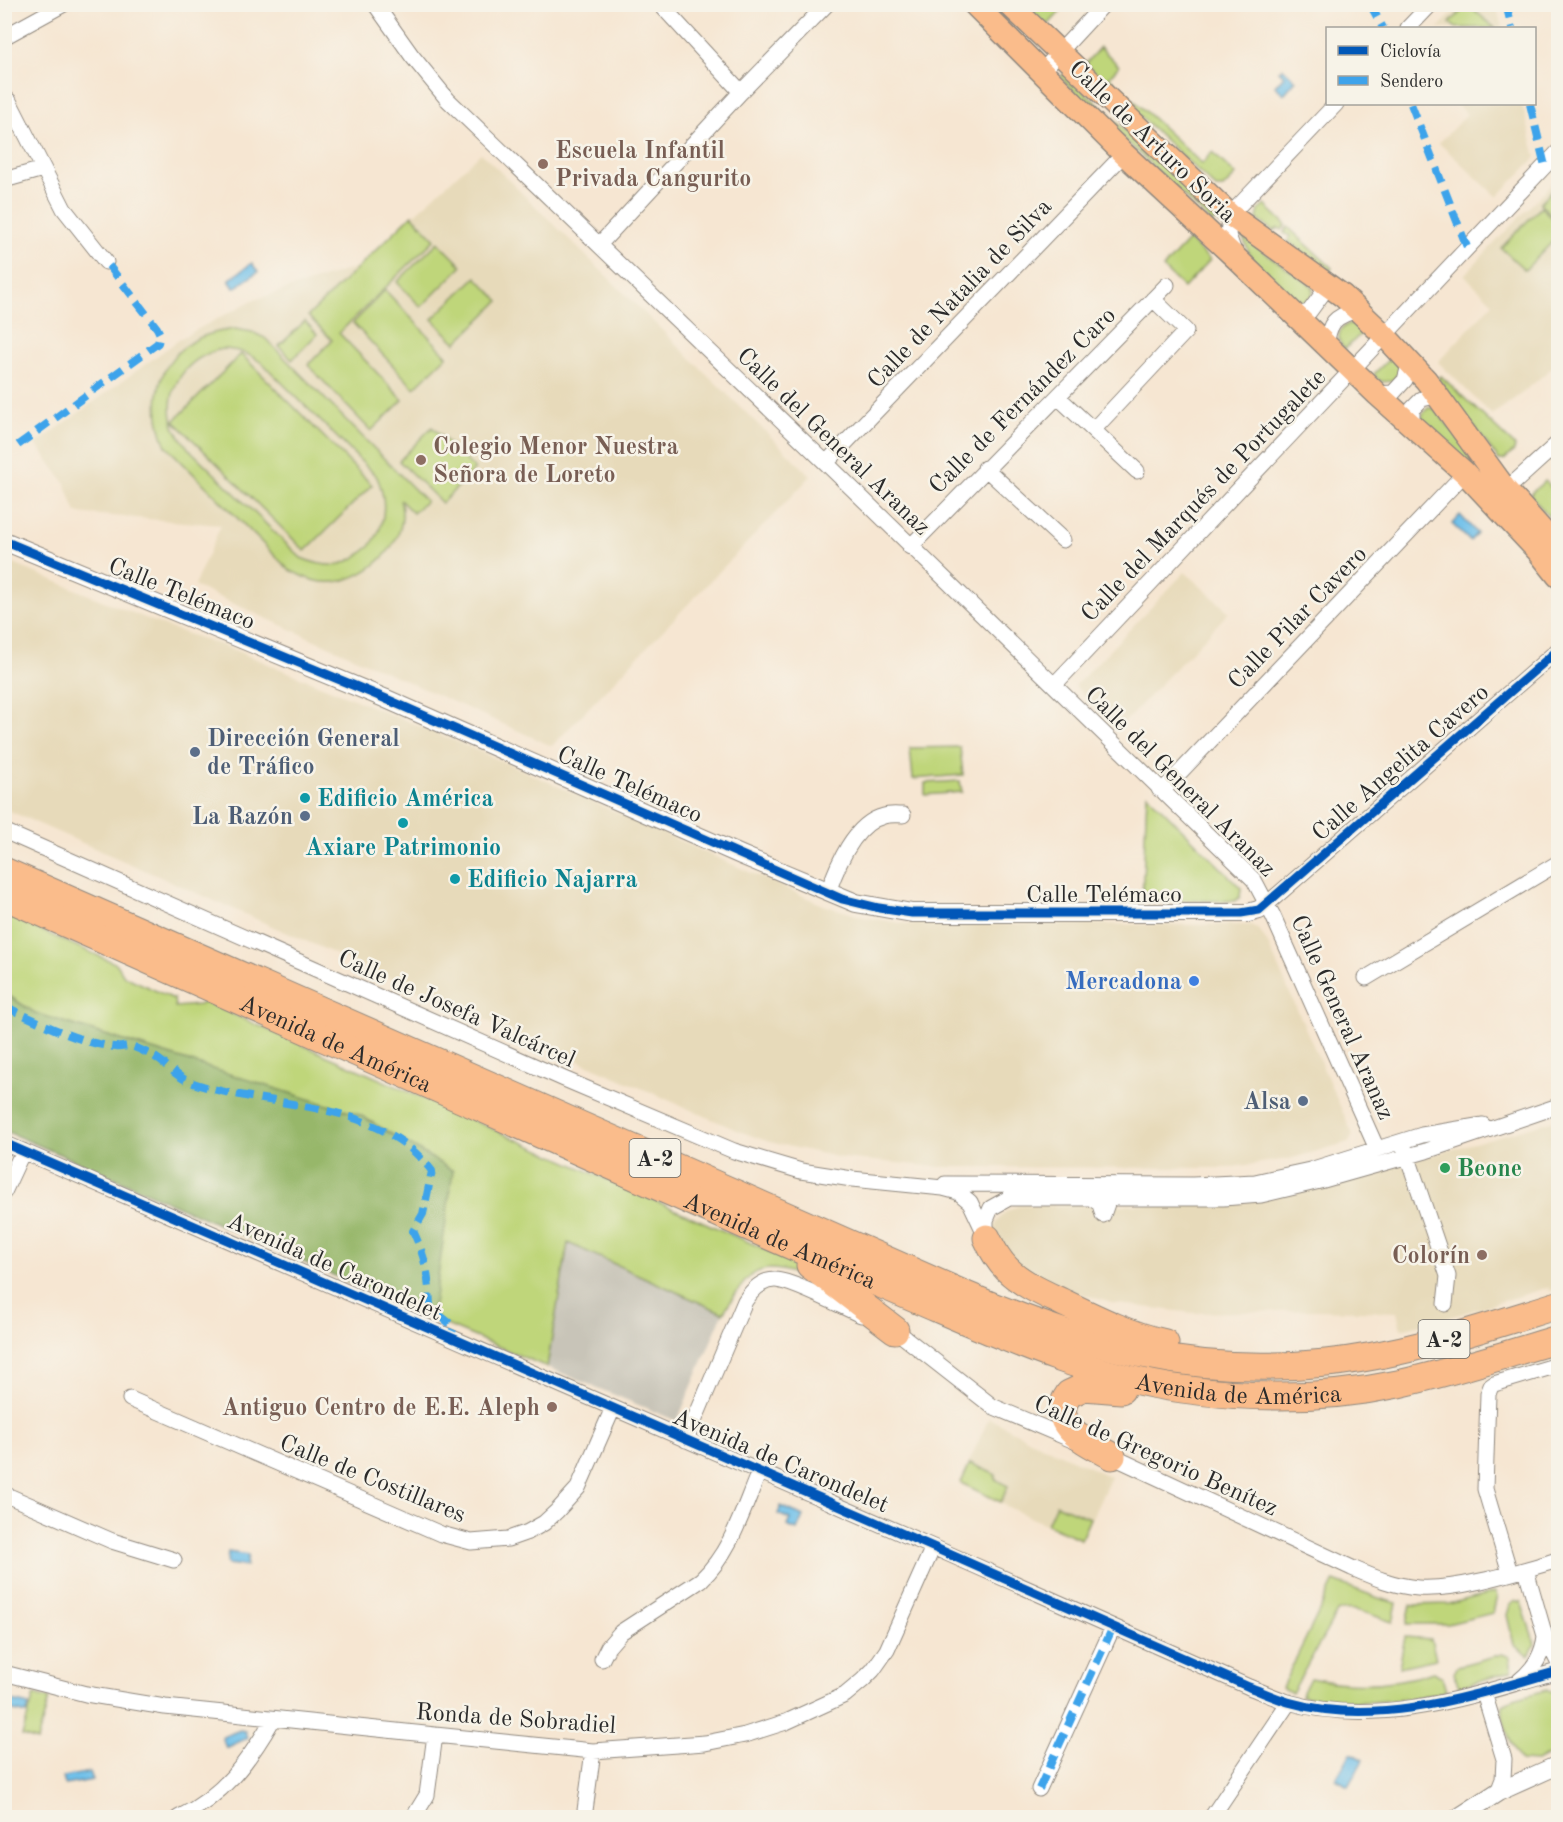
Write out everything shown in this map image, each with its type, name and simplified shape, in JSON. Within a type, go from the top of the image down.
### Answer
[{"type":"highway","name":"Avenida de América","points":[[4,871],[1023,1319],[1080,1340],[1179,1362],[1220,1366],[1327,1363],[1446,1339],[1558,1305]]},
{"type":"highway","name":"Avenida de América","points":[[4,896],[767,1235],[1014,1342],[1071,1363],[1180,1389],[1265,1397],[1343,1392],[1395,1384],[1558,1339]]},
{"type":"highway","points":[[767,1235],[895,1330]]},
{"type":"highway","points":[[987,1238],[1001,1263],[1020,1280],[1086,1314],[1134,1334],[1176,1345],[1270,1353],[1327,1363]]},
{"type":"highway","points":[[1112,1456],[1072,1432],[1067,1426],[1063,1408],[1069,1394],[1084,1387],[1094,1386],[1208,1402],[1265,1397]]},
{"type":"main road","name":"Calle de Arturo Soria","points":[[974,4],[1124,154],[1377,394],[1465,473],[1539,552],[1558,576]]},
{"type":"main road","name":"Calle de Arturo Soria","points":[[1010,4],[1230,215],[1343,296],[1384,335],[1438,395],[1506,490],[1558,548]]},
{"type":"street","points":[[4,37],[64,4]]},
{"type":"street","name":"Calle del General Aranaz","points":[[375,4],[412,56],[448,100],[826,463],[1254,880],[1267,904]]},
{"type":"street","points":[[660,4],[741,92]]},
{"type":"street","points":[[599,245],[741,92],[827,4]]},
{"type":"street","points":[[1042,71],[1104,4]]},
{"type":"street","points":[[1409,27],[1431,4]]},
{"type":"street","points":[[4,97],[9,101],[64,209],[106,262]]},
{"type":"street","points":[[1235,257],[1228,234],[1230,215],[1335,105]]},
{"type":"street","name":"Calle del Marqués de Portugalete","points":[[1054,685],[1558,152]]},
{"type":"street","name":"Calle de Natalia de Silva","points":[[826,463],[1124,154]]},
{"type":"street","points":[[4,180],[43,169]]},
{"type":"street","points":[[1295,315],[1309,312],[1323,293],[1320,279]]},
{"type":"street","name":"Calle de Fernández Caro","points":[[910,547],[1167,285]]},
{"type":"street","points":[[1094,429],[1186,331],[1153,299]]},
{"type":"street","points":[[1326,346],[1328,328],[1342,314],[1358,310]]},
{"type":"street","points":[[1377,394],[1393,393],[1405,380],[1410,362]]},
{"type":"street","points":[[1412,424],[1412,409],[1422,399],[1438,395]]},
{"type":"street","points":[[1058,397],[1137,471]]},
{"type":"street","points":[[1506,490],[1558,443]]},
{"type":"street","points":[[985,468],[1063,540]]},
{"type":"street","name":"Calle Pilar Cavero","points":[[1159,789],[1167,787],[1173,781],[1465,473]]},
{"type":"street","name":"Calle Telémaco","points":[[4,541],[417,712],[856,903],[912,913],[1248,913],[1267,904]]},
{"type":"street","name":"Calle Angelita Cavero","points":[[1267,904],[1558,650]]},
{"type":"street","points":[[828,892],[847,849],[864,826],[884,816],[903,815]]},
{"type":"street","name":"Calle de Josefa Valcárcel","points":[[4,831],[574,1083],[734,1151],[801,1171],[943,1188],[965,1196],[978,1214],[987,1238]]},
{"type":"street","points":[[1366,978],[1558,864]]},
{"type":"street","name":"Calle General Aranaz","points":[[1267,904],[1377,1149]]},
{"type":"street","name":"Calle de Josefa Valcárcel","points":[[905,1185],[1075,1184],[1158,1191],[1217,1192],[1226,1198],[1237,1190],[1287,1183],[1408,1156],[1558,1106]]},
{"type":"street","name":"Calle de Josefa Valcárcel","points":[[987,1238],[988,1213],[991,1208],[1003,1200],[1017,1197],[1110,1198],[1239,1183],[1287,1183],[1403,1141],[1449,1129],[1510,1121]]},
{"type":"street","points":[[1403,1141],[1448,1276],[1445,1304]]},
{"type":"street","name":"Avenida de Carondelet","points":[[4,1143],[1250,1687],[1289,1702],[1342,1711],[1402,1710],[1484,1693],[1558,1671]]},
{"type":"street","points":[[4,1192],[23,1151]]},
{"type":"street","name":"Calle de Gregorio Benítez","points":[[686,1440],[745,1300],[750,1292],[761,1284],[774,1280],[782,1281],[895,1330],[992,1406],[1112,1456],[1352,1568],[1388,1582],[1418,1588],[1437,1587],[1526,1570],[1558,1560]]},
{"type":"street","points":[[1510,1573],[1487,1504],[1485,1489],[1489,1390],[1494,1384],[1558,1365]]},
{"type":"street","name":"Calle de Costillares","points":[[130,1400],[441,1534],[471,1542],[508,1539],[528,1532],[557,1511],[578,1488],[613,1408]]},
{"type":"street","points":[[602,1659],[608,1647],[621,1632],[701,1580],[713,1569],[731,1539],[759,1472]]},
{"type":"street","points":[[4,1494],[112,1541],[174,1560]]},
{"type":"street","name":"Ronda de Sobradiel","points":[[4,1672],[98,1695],[165,1707],[273,1719],[593,1751],[705,1743],[745,1735],[786,1722],[844,1695],[873,1670],[886,1650],[933,1547]]},
{"type":"street","points":[[1526,1570],[1545,1636],[1558,1662]]},
{"type":"street","points":[[1039,1789],[1113,1627]]},
{"type":"street","points":[[1516,1683],[1535,1666],[1543,1648],[1545,1636]]},
{"type":"street","points":[[1484,1693],[1504,1758],[1515,1774],[1524,1779]]},
{"type":"street","points":[[1210,1818],[1289,1702]]},
{"type":"street","points":[[178,1818],[206,1803],[232,1780],[273,1719]]},
{"type":"street","points":[[413,1818],[427,1795],[435,1735]]},
{"type":"street","points":[[584,1818],[593,1751]]},
{"type":"street","points":[[1498,1792],[1503,1779],[1504,1758]]},
{"type":"street","points":[[1458,1818],[1498,1792],[1558,1765]]},
{"type":"shaded area","points":[[1461,4],[1496,5],[1502,27],[1439,27]]},
{"type":"shaded area","points":[[1457,105],[1522,105],[1536,157],[1497,197],[1439,143],[1467,114]]},
{"type":"shaded area","name":"Colegio Menor Nuestra Señora de Loreto","points":[[481,153],[811,476],[552,746],[194,586],[221,525],[76,513],[65,483],[36,444],[183,337],[251,301],[357,267]]},
{"type":"shaded area","points":[[1558,177],[1558,368],[1555,365],[1492,415],[1438,362],[1493,303],[1464,275]]},
{"type":"shaded area","points":[[4,560],[167,627],[227,647],[477,750],[823,905],[863,917],[907,924],[1251,925],[1260,931],[1267,942],[1353,1135],[1349,1142],[1289,1159],[1226,1168],[940,1167],[842,1158],[769,1142],[739,1131],[5,809]]},
{"type":"shaded area","points":[[1185,572],[1229,612],[1118,729],[1075,686]]},
{"type":"shaded area","points":[[1558,1119],[1558,1288],[1550,1291],[1549,1287],[1457,1315],[1401,1329],[1397,1312],[1317,1310],[1193,1313],[1112,1303],[1075,1292],[1029,1272],[1008,1258],[994,1232],[996,1222],[1007,1211],[1018,1206],[1234,1204],[1318,1188]]},
{"type":"shaded area","points":[[567,1243],[723,1313],[677,1421],[547,1367]]},
{"type":"shaded area","points":[[989,1418],[1034,1442],[1111,1477],[1081,1541],[959,1484]]},
{"type":"green space","points":[[1468,4],[1494,27],[1455,27],[1450,23]]},
{"type":"green space","points":[[1030,5],[1053,5],[1060,12],[1047,26],[1033,12],[1035,9]]},
{"type":"green space","points":[[1100,47],[1119,66],[1109,77],[1202,164],[1212,152],[1236,175],[1223,188],[1216,188],[1085,64]]},
{"type":"green space","points":[[1065,73],[1219,217],[1212,223],[1060,77]]},
{"type":"green space","points":[[1555,187],[1558,191],[1558,221],[1540,204]]},
{"type":"green space","points":[[1265,205],[1286,225],[1282,230],[1279,228],[1273,231],[1257,219],[1259,210]]},
{"type":"green space","points":[[1541,207],[1558,224],[1558,236],[1525,270],[1501,248]]},
{"type":"green space","points":[[412,215],[435,239],[339,333],[403,400],[371,431],[308,365],[332,340],[308,316]]},
{"type":"green space","points":[[1288,227],[1332,268],[1330,271],[1288,241],[1290,236],[1284,233]]},
{"type":"green space","points":[[1243,237],[1313,287],[1310,298],[1302,302],[1294,300],[1251,258]]},
{"type":"green space","points":[[1189,240],[1210,260],[1184,288],[1163,268]]},
{"type":"green space","points":[[438,242],[462,266],[421,307],[397,282]]},
{"type":"green space","points":[[476,277],[499,301],[456,343],[432,319]]},
{"type":"green space","points":[[385,290],[447,356],[414,388],[353,323]]},
{"type":"green space","points":[[305,321],[317,334],[292,360],[279,346]]},
{"type":"green space","points":[[1348,324],[1357,324],[1364,331],[1345,349],[1340,343],[1339,336]]},
{"type":"green space","points":[[235,329],[252,332],[265,338],[426,501],[413,513],[400,500],[402,515],[400,529],[394,542],[374,565],[362,573],[348,579],[322,582],[289,570],[166,446],[161,433],[157,405],[158,391],[168,365],[176,354],[192,342],[210,334]],"holes":[[[222,349],[243,353],[262,363],[377,477],[383,501],[381,525],[377,536],[361,553],[337,565],[319,564],[301,558],[188,448],[177,433],[171,410],[172,397],[181,375],[199,359]]]},
{"type":"green space","points":[[241,354],[372,485],[305,551],[174,421]]},
{"type":"green space","points":[[1391,357],[1399,365],[1399,373],[1393,380],[1380,381],[1374,374]]},
{"type":"green space","points":[[1441,376],[1515,446],[1514,451],[1504,460],[1499,460],[1438,379]]},
{"type":"green space","points":[[1428,408],[1434,408],[1533,529],[1422,420],[1423,413]]},
{"type":"green space","points":[[432,427],[475,469],[442,503],[399,461]]},
{"type":"green space","points":[[1545,481],[1558,495],[1558,527],[1531,496],[1532,492]]},
{"type":"green space","points":[[960,747],[963,775],[913,779],[910,748]]},
{"type":"green space","points":[[960,781],[962,792],[925,795],[925,783]]},
{"type":"green space","points":[[1147,794],[1241,888],[1240,897],[1235,901],[1142,900]]},
{"type":"green space","points":[[4,914],[117,964],[124,976],[174,999],[175,1007],[199,1005],[205,1002],[760,1247],[793,1263],[834,1291],[793,1273],[782,1270],[761,1270],[752,1275],[736,1292],[723,1313],[568,1243],[547,1367],[432,1319],[452,1170],[194,1063],[35,1013],[5,993]]},
{"type":"green space","points":[[4,993],[35,1013],[360,1115],[453,1171],[432,1319],[5,1131]]},
{"type":"green space","points":[[970,1463],[996,1475],[995,1479],[1008,1486],[1001,1502],[961,1483]]},
{"type":"green space","points":[[1056,1504],[1090,1518],[1081,1539],[1047,1524]]},
{"type":"green space","points":[[1334,1581],[1397,1603],[1393,1622],[1365,1612],[1343,1610],[1337,1612],[1292,1693],[1282,1687]]},
{"type":"green space","points":[[1495,1592],[1497,1596],[1493,1613],[1448,1624],[1407,1624],[1411,1605],[1449,1604]]},
{"type":"green space","points":[[1516,1601],[1521,1602],[1535,1644],[1529,1656],[1514,1645],[1507,1615],[1510,1605]]},
{"type":"green space","points":[[1405,1637],[1431,1639],[1436,1659],[1399,1667]]},
{"type":"green space","points":[[1502,1654],[1510,1657],[1512,1671],[1459,1687],[1454,1673],[1458,1666]]},
{"type":"green space","points":[[1434,1672],[1442,1677],[1446,1691],[1409,1699],[1374,1702],[1338,1701],[1301,1696],[1310,1678],[1341,1683],[1372,1683],[1403,1680]]},
{"type":"green space","points":[[1546,1690],[1558,1696],[1558,1750],[1537,1762],[1521,1761],[1508,1734],[1503,1718],[1503,1705],[1514,1699]]},
{"type":"green space","points":[[34,1695],[49,1699],[37,1741],[22,1736]]},
{"type":"water","points":[[1283,68],[1296,80],[1284,94],[1275,86],[1284,76],[1279,71]]},
{"type":"water","points":[[252,263],[258,272],[234,288],[229,280]]},
{"type":"water","points":[[1460,515],[1477,533],[1470,541],[1452,524]]},
{"type":"water","points":[[781,1506],[803,1516],[797,1530],[787,1526],[790,1519],[778,1514]]},
{"type":"water","points":[[228,1552],[248,1555],[246,1566],[227,1564]]},
{"type":"water","points":[[4,1699],[29,1705],[27,1714],[5,1709]]},
{"type":"water","points":[[240,1730],[245,1731],[247,1738],[226,1748],[222,1737]]},
{"type":"water","points":[[1351,1753],[1363,1760],[1348,1786],[1336,1779]]},
{"type":"water","points":[[90,1772],[93,1780],[65,1785],[63,1777]]},
{"type":"marked path","points":[[1370,4],[1382,27]]},
{"type":"marked path","points":[[1506,4],[1512,27]]},
{"type":"marked path","points":[[1411,105],[1467,247]]},
{"type":"marked path","points":[[1530,105],[1545,166]]},
{"type":"marked path","points":[[18,445],[158,343],[160,334],[157,328],[106,262]]},
{"type":"marked path","points":[[4,1006],[86,1041],[112,1047],[138,1048],[188,1081],[220,1091],[350,1117],[380,1129],[408,1146],[432,1171],[423,1214],[413,1231],[426,1268],[430,1307],[454,1327],[450,1337]]},
{"type":"marked path","points":[[1039,1789],[1113,1627]]},
{"type":"cycle path","points":[[4,541],[384,698],[842,899],[912,913],[1241,913],[1259,910],[1558,650]]},
{"type":"cycle path","points":[[4,1143],[1249,1687],[1288,1702],[1322,1709],[1356,1712],[1390,1710],[1458,1699],[1558,1671]]},
{"type":"place","name":"Escuela Infantil Privada Cangurito","points":[[543,164]]},
{"type":"place","name":"Colegio Menor Nuestra Señora de Loreto","points":[[421,460]]},
{"type":"place","name":"Dirección General de Tráfico","points":[[195,752]]},
{"type":"place","name":"Edificio América","points":[[305,798]]},
{"type":"place","name":"La Razón","points":[[305,816]]},
{"type":"place","name":"Axiare Patrimonio","points":[[403,823]]},
{"type":"place","name":"Edificio Najarra","points":[[455,879]]},
{"type":"place","name":"Mercadona","points":[[1194,981]]},
{"type":"place","name":"Alsa","points":[[1303,1101]]},
{"type":"place","name":"Beone","points":[[1445,1168]]},
{"type":"place","name":"Colorín","points":[[1482,1255]]},
{"type":"place","name":"Antiguo Centro de E.E. Aleph","points":[[552,1407]]}]
